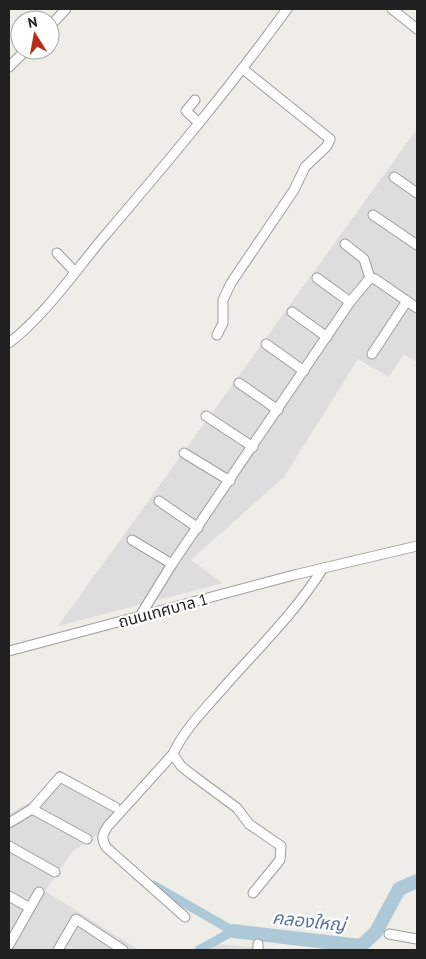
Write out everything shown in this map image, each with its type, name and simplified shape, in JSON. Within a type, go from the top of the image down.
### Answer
[{"type":"street","points":[[10,339],[30,324],[74,272],[243,69],[286,9]]},
{"type":"street","points":[[392,9],[417,29]]},
{"type":"street","points":[[217,336],[223,323],[223,300],[231,282],[294,190],[305,168],[327,146],[330,139],[243,69]]},
{"type":"street","points":[[195,100],[186,111],[199,122]]},
{"type":"street","points":[[394,177],[417,193]]},
{"type":"street","points":[[373,215],[417,244]]},
{"type":"street","points":[[345,244],[364,259],[370,278]]},
{"type":"street","points":[[57,253],[74,272]]},
{"type":"street","points":[[317,278],[350,302]]},
{"type":"street","points":[[370,278],[375,279],[417,308]]},
{"type":"street","points":[[140,616],[172,564],[350,302],[370,278]]},
{"type":"street","points":[[372,354],[407,301]]},
{"type":"street","points":[[292,312],[327,337]]},
{"type":"street","points":[[266,344],[304,371]]},
{"type":"street","points":[[239,383],[278,410]]},
{"type":"street","points":[[206,416],[252,447]]},
{"type":"street","points":[[184,453],[230,481]]},
{"type":"street","points":[[159,501],[198,528]]},
{"type":"street","points":[[132,540],[172,564]]},
{"type":"street","name":"ถนนเทศบาล 1","points":[[9,651],[294,575],[417,546]]},
{"type":"street","points":[[185,917],[106,847],[102,840],[102,835],[174,754],[183,736],[205,708],[292,611],[320,569]]},
{"type":"street","points":[[174,754],[181,766],[231,803],[249,824],[281,846],[280,860],[253,893]]},
{"type":"street","points":[[9,823],[32,809],[60,777],[115,806]]},
{"type":"street","points":[[32,809],[86,839]]},
{"type":"street","points":[[9,846],[55,872]]},
{"type":"street","points":[[9,945],[39,892]]},
{"type":"street","points":[[9,896],[30,908]]},
{"type":"street","points":[[58,950],[76,919],[110,947],[123,950]]},
{"type":"street","points":[[389,934],[417,939]]},
{"type":"shaded area","points":[[417,129],[417,362],[404,354],[389,377],[358,359],[284,477],[191,560],[223,583],[58,626]]},
{"type":"shaded area","points":[[59,770],[121,804],[96,836],[73,851],[45,891],[139,950],[9,950],[9,814],[32,801]]},
{"type":"shaded area","points":[[215,944],[293,950],[209,950]]},
{"type":"waterway","name":"คลองใหญ่","points":[[233,931],[361,946],[376,932],[399,889],[417,881]]},
{"type":"waterway","points":[[153,885],[233,931]]},
{"type":"waterway","name":"คลองใหญ่","points":[[199,950],[233,931]]}]
